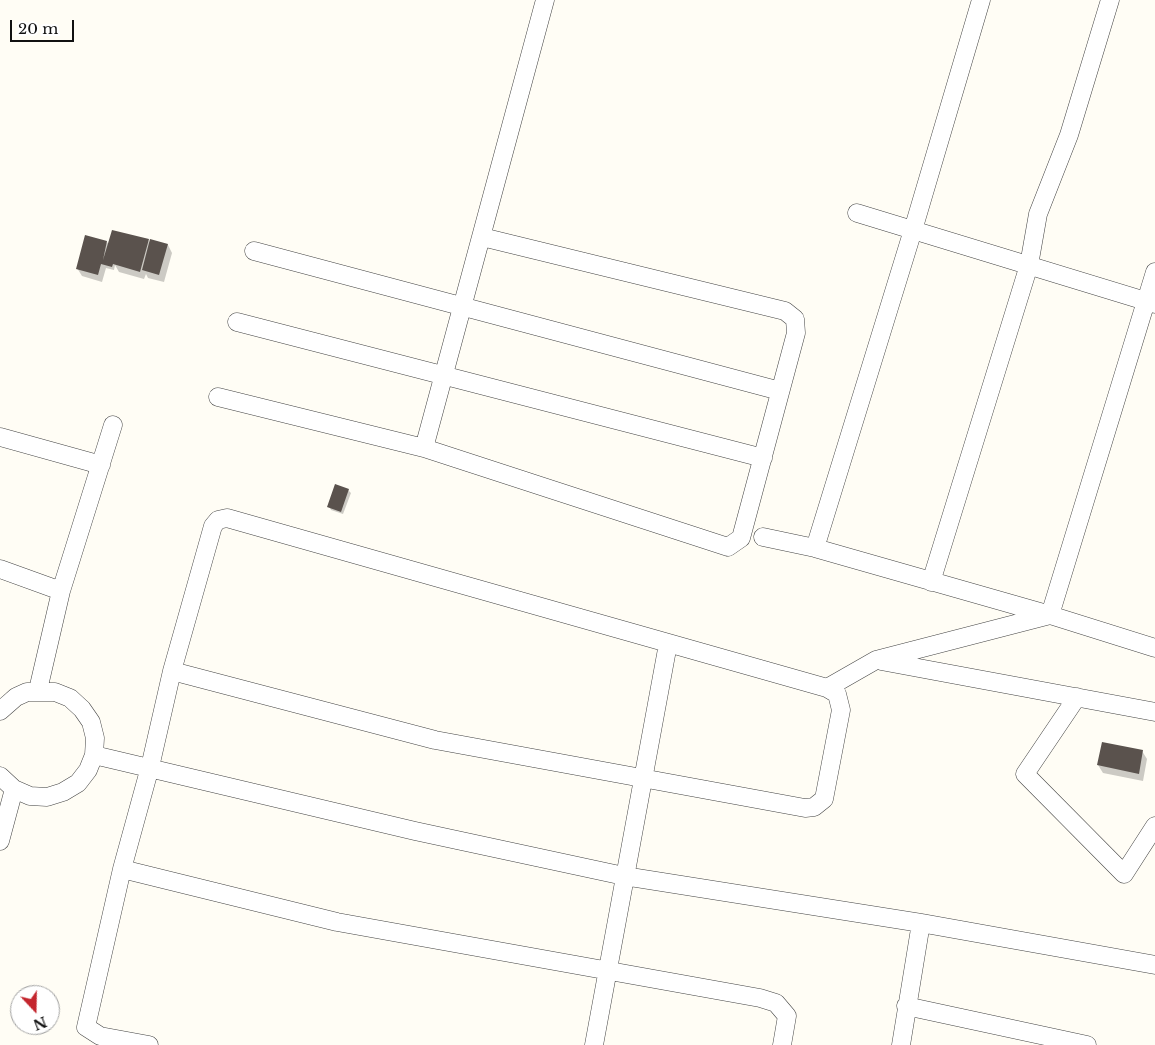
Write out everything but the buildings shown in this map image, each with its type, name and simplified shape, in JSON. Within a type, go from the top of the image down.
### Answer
[{"type":"street","points":[[424,448],[442,377],[464,306],[545,0]]},
{"type":"street","points":[[815,548],[913,230],[981,0]]},
{"type":"street","points":[[931,582],[1029,265],[1038,214],[1069,134],[1110,0]]},
{"type":"street","points":[[857,213],[1151,302]]},
{"type":"street","points":[[218,397],[424,448],[728,547],[741,538],[796,333],[796,319],[785,311],[482,237]]},
{"type":"street","points":[[254,250],[780,391]]},
{"type":"street","points":[[1050,615],[1151,302],[1155,272]]},
{"type":"street","points":[[237,322],[442,377],[763,458]]},
{"type":"street","points":[[38,690],[61,591],[113,425]]},
{"type":"street","points":[[0,437],[101,465]]},
{"type":"street","points":[[149,1045],[100,1036],[86,1027],[122,869],[150,767],[172,671],[212,526],[218,520],[227,518],[828,688],[836,694],[841,710],[824,800],[814,807],[805,808],[436,740],[172,671]]},
{"type":"street","points":[[763,538],[815,548],[1050,615],[1155,648]]},
{"type":"street","points":[[0,569],[61,591]]},
{"type":"street","points":[[828,688],[876,660],[1050,615]]},
{"type":"street","points":[[594,1045],[668,644]]},
{"type":"street","points":[[876,660],[1155,712]]},
{"type":"street","points":[[0,712],[8,695],[38,690],[62,695],[82,709],[93,730],[94,755],[88,770],[78,783],[63,792],[47,797],[30,796],[14,789],[0,776]]},
{"type":"street","points":[[1076,697],[1025,774],[1124,874],[1155,826]]},
{"type":"street","points":[[94,755],[414,831],[624,876],[920,923],[1155,965]]},
{"type":"street","points":[[0,841],[14,789]]},
{"type":"street","points":[[122,869],[336,922],[607,969],[776,1003],[787,1016],[782,1045]]},
{"type":"street","points":[[901,1045],[920,923]]},
{"type":"street","points":[[906,1006],[1087,1045]]}]
